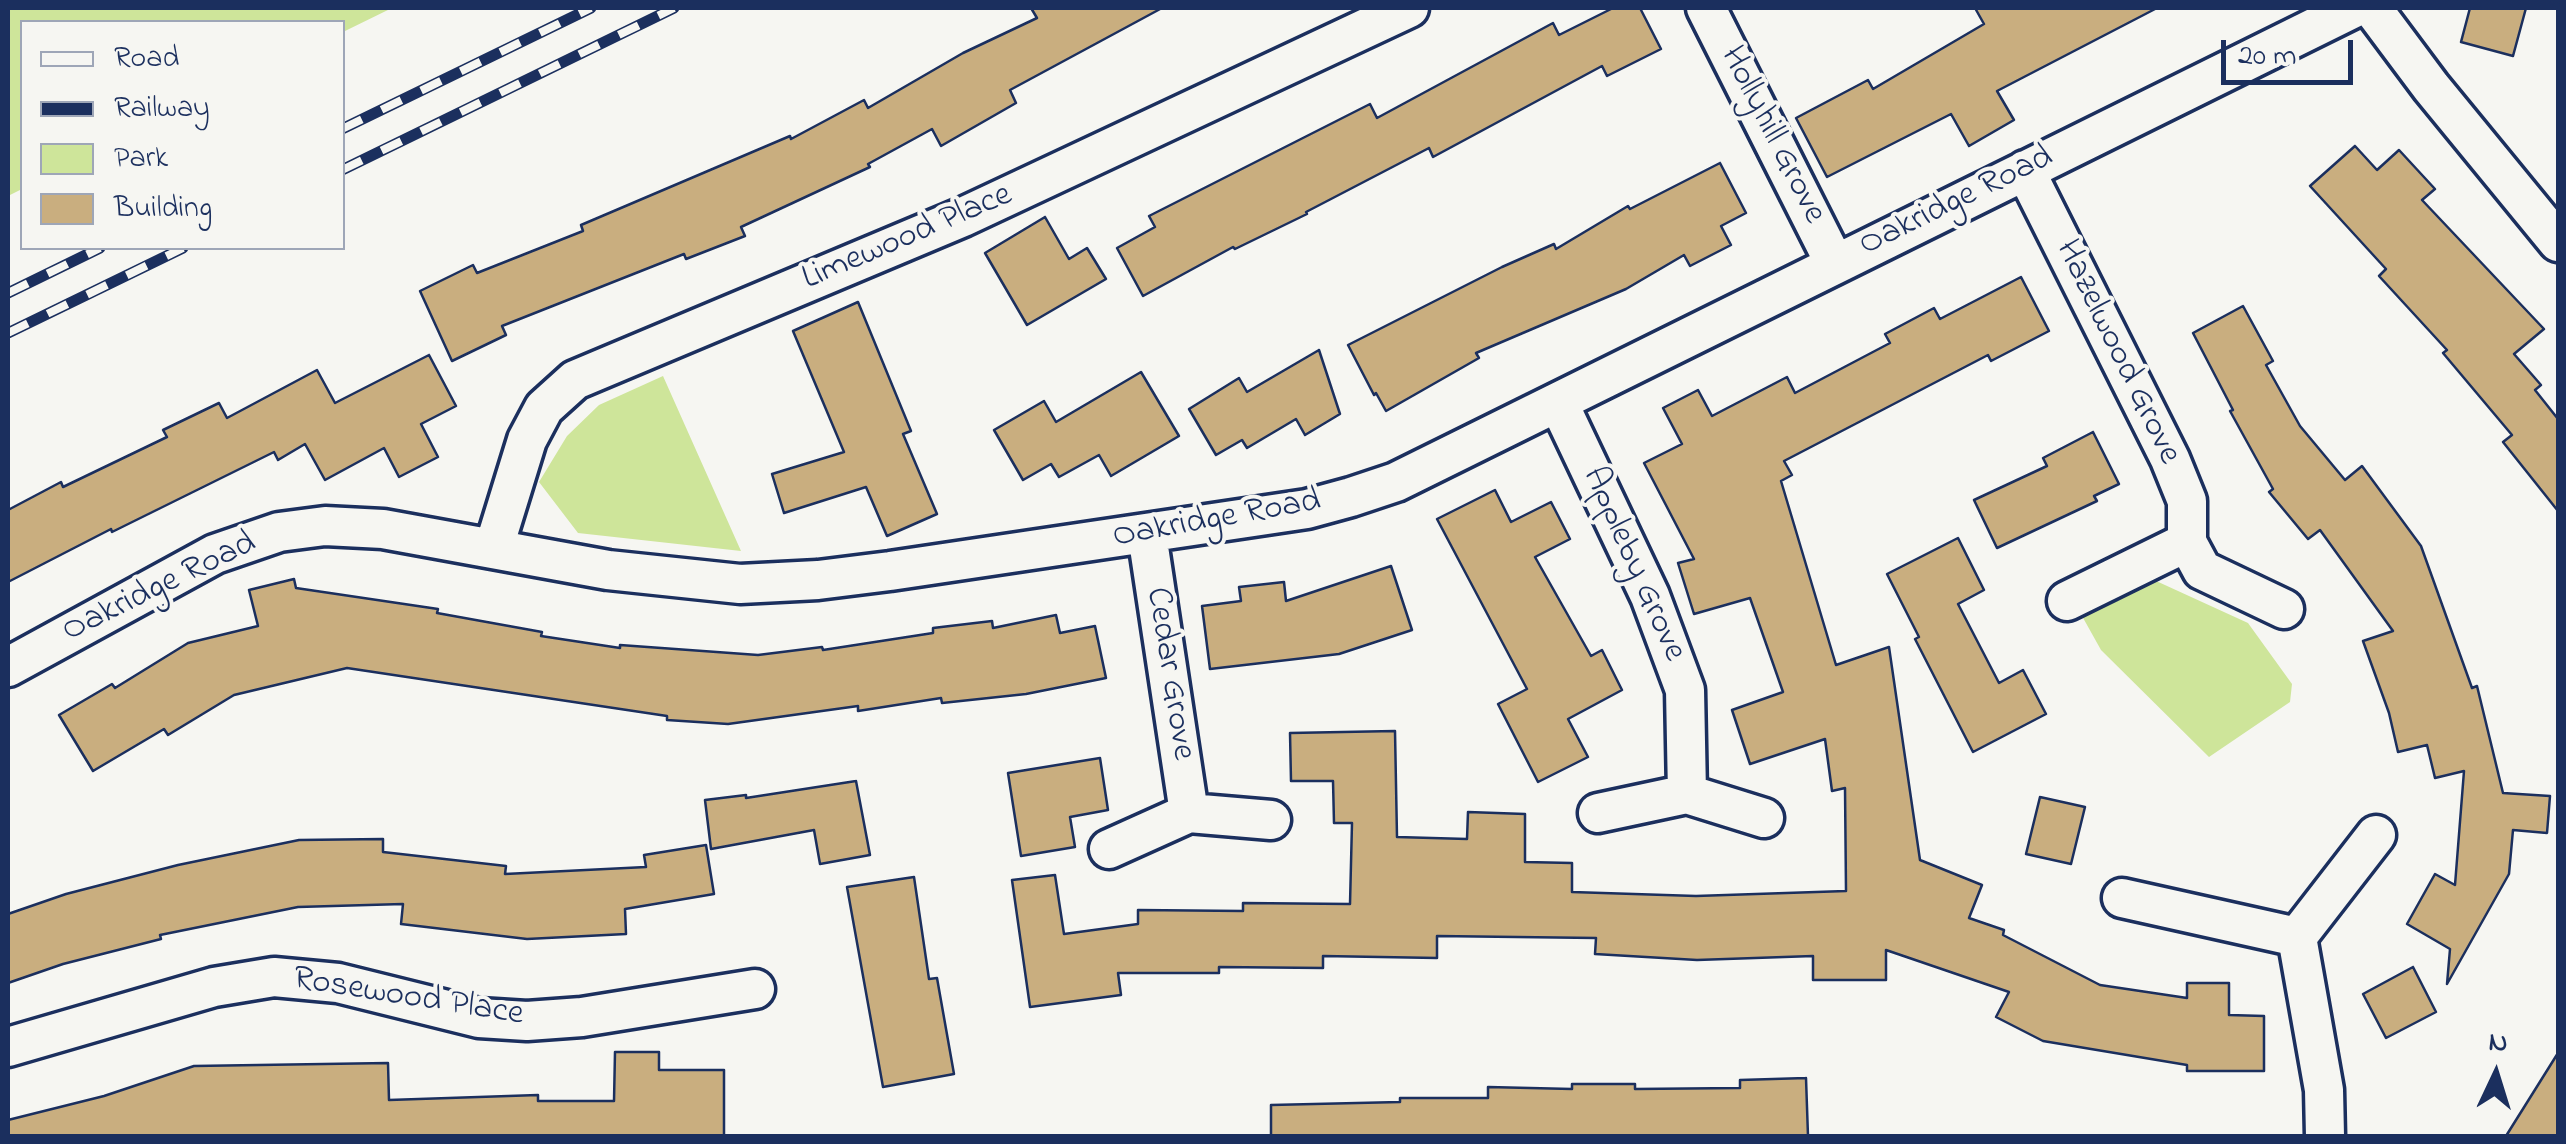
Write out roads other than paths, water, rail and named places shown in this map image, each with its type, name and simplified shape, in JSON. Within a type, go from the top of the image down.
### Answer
[{"type":"street","name":"Limewood Place","points":[[494,547],[527,440],[544,408],[575,380],[963,217],[1409,8]]},
{"type":"street","name":"Hollyhill Grove","points":[[1706,8],[1835,264]]},
{"type":"street","name":"Oakridge Road","points":[[8,667],[215,554],[279,532],[325,526],[383,530],[494,547],[608,570],[740,584],[818,580],[1147,534],[1307,509],[1350,497],[1396,482],[2354,8]]},
{"type":"street","points":[[2372,8],[2558,242]]},
{"type":"street","name":"Hazelwood Grove","points":[[2026,170],[2170,459],[2187,501],[2187,542]]},
{"type":"street","name":"Appleby Grove","points":[[1558,402],[1650,596],[1685,690],[1687,794]]},
{"type":"street","name":"Cedar Grove","points":[[1147,534],[1189,813]]},
{"type":"street","points":[[2068,601],[2187,542],[2202,570],[2284,609]]},
{"type":"street","points":[[1598,814],[1687,794],[1764,818]]},
{"type":"street","points":[[1109,849],[1189,813],[1272,820]]},
{"type":"street","points":[[2325,1136],[2324,1090],[2298,937],[2376,835]]},
{"type":"street","points":[[2122,898],[2298,937]]},
{"type":"street","name":"Rosewood Place","points":[[8,1047],[214,987],[274,977],[338,983],[480,1018],[526,1021],[755,989]]},
{"type":"railway","points":[[345,128],[591,8]]},
{"type":"railway","points":[[345,169],[674,8]]},
{"type":"railway","points":[[8,293],[96,250]]},
{"type":"railway","points":[[8,333],[179,250]]}]
